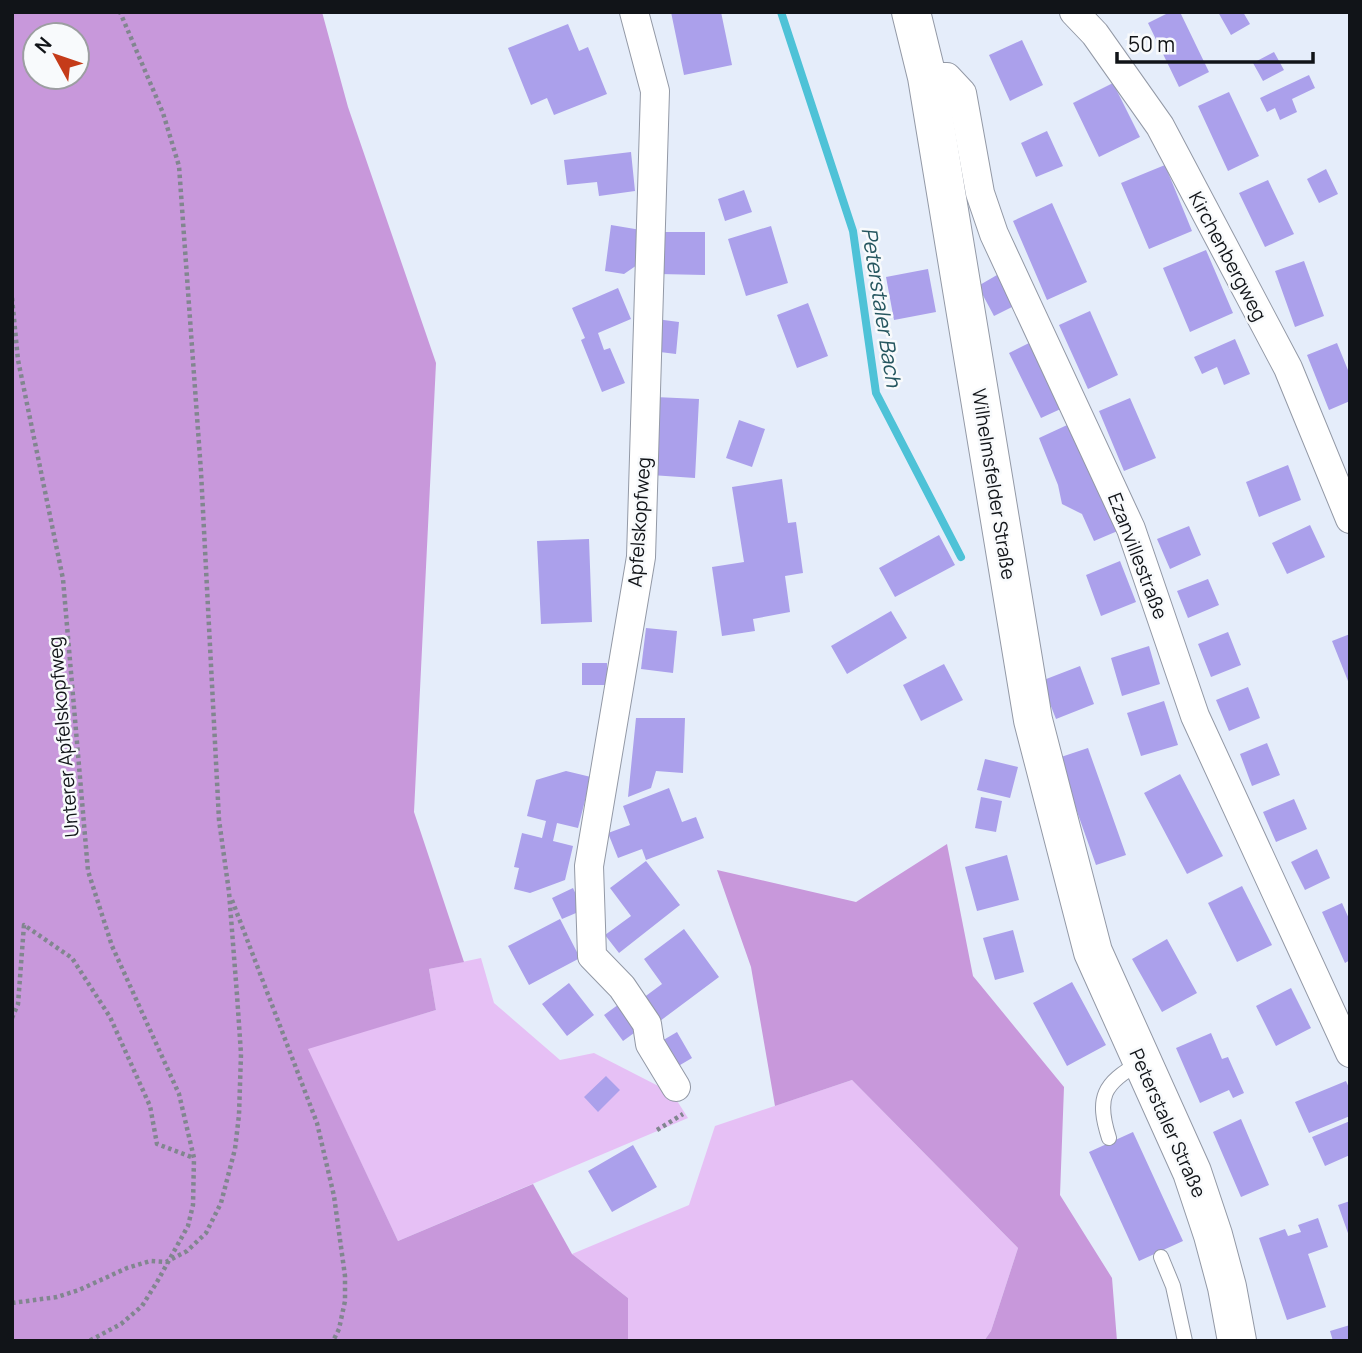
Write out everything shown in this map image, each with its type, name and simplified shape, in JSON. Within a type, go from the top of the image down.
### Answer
[{"type":"main road","name":"Wilhelmsfelder Straße","points":[[911,12],[927,76],[1033,720],[1093,951]]},
{"type":"main road","name":"Peterstaler Straße","points":[[1093,951],[1185,1155],[1201,1197],[1227,1287],[1237,1341]]},
{"type":"street","name":"Apfelskopfweg","points":[[635,12],[655,91],[641,557],[589,866],[592,956],[622,987],[648,1024],[650,1044],[676,1087]]},
{"type":"street","name":"Kirchenbergweg","points":[[1074,12],[1095,33],[1160,127],[1288,368],[1350,519]]},
{"type":"street","name":"Ezanvillestraße","points":[[927,76],[947,78],[962,93],[980,193],[994,234],[1131,529],[1195,716],[1350,1053]]},
{"type":"lane","points":[[1109,1138],[1102,1107],[1104,1094],[1113,1080],[1141,1062]]},
{"type":"lane","points":[[1161,1257],[1173,1286],[1185,1341]]},
{"type":"path","points":[[12,1303],[57,1297],[127,1268],[150,1261],[166,1262],[187,1251],[206,1233],[220,1203],[234,1149],[239,1115],[241,1054],[229,892],[219,820],[201,472],[178,166],[163,113],[120,12]]},
{"type":"path","name":"Unterer Apfelskopfweg","points":[[12,298],[18,360],[63,579],[88,871],[112,946],[179,1094],[194,1158],[194,1205],[188,1226],[142,1306],[121,1324],[89,1341]]},
{"type":"path","points":[[229,892],[317,1123],[331,1184],[345,1276],[345,1301],[339,1329],[333,1341]]},
{"type":"path","points":[[12,1018],[18,1004],[24,925],[72,958],[110,1017],[150,1106],[157,1144],[194,1158]]},
{"type":"shaded area","points":[[12,12],[322,12],[348,107],[436,363],[414,812],[464,962],[429,969],[436,1010],[308,1049],[398,1241],[533,1184],[572,1254],[628,1298],[628,1341],[12,1341]]},
{"type":"shaded area","points":[[947,844],[973,976],[1064,1087],[1060,1195],[1112,1278],[1117,1341],[984,1341],[991,1331],[1018,1248],[852,1080],[775,1106],[751,967],[717,870],[856,902]]},
{"type":"shaded area","points":[[481,958],[494,1003],[560,1060],[594,1053],[672,1093],[688,1118],[398,1241],[307,1048],[436,1010],[429,969]]},
{"type":"shaded area","points":[[852,1080],[1018,1248],[991,1331],[984,1341],[628,1341],[628,1298],[572,1254],[689,1205],[715,1126]]},
{"type":"building","points":[[671,12],[721,12],[732,65],[684,75]]},
{"type":"building","points":[[1170,12],[1180,12],[1209,72],[1179,87],[1148,23]]},
{"type":"building","points":[[1218,12],[1243,12],[1250,24],[1231,35]]},
{"type":"building","points":[[568,24],[579,51],[588,47],[607,94],[554,115],[547,98],[531,105],[508,48]]},
{"type":"building","points":[[1022,40],[1043,85],[1010,101],[989,55]]},
{"type":"building","points":[[1274,52],[1284,70],[1263,81],[1253,63]]},
{"type":"building","points":[[1309,75],[1315,88],[1292,99],[1297,112],[1280,120],[1275,108],[1267,112],[1260,98]]},
{"type":"building","points":[[1113,83],[1140,137],[1099,157],[1073,103]]},
{"type":"building","points":[[1229,92],[1259,156],[1228,171],[1198,106]]},
{"type":"building","points":[[1047,131],[1063,166],[1036,177],[1021,143]]},
{"type":"building","points":[[631,152],[635,191],[599,196],[597,182],[567,185],[564,160]]},
{"type":"building","points":[[1165,165],[1192,231],[1149,249],[1121,183]]},
{"type":"building","points":[[1326,169],[1338,194],[1319,203],[1307,179]]},
{"type":"building","points":[[1268,180],[1294,234],[1265,247],[1239,193]]},
{"type":"building","points":[[744,190],[752,212],[725,221],[718,199]]},
{"type":"building","points":[[1052,203],[1087,282],[1047,300],[1013,221]]},
{"type":"building","points":[[611,225],[641,230],[640,263],[624,274],[605,271]]},
{"type":"building","points":[[771,226],[788,283],[746,296],[728,239]]},
{"type":"building","points":[[659,232],[705,232],[705,275],[659,274]]},
{"type":"building","points":[[1206,250],[1233,313],[1190,332],[1163,268]]},
{"type":"building","points":[[1304,261],[1324,316],[1295,327],[1275,271]]},
{"type":"building","points":[[928,269],[936,312],[894,320],[886,277]]},
{"type":"building","points":[[997,275],[1014,306],[994,316],[978,286]]},
{"type":"building","points":[[618,288],[631,319],[598,333],[604,350],[610,348],[625,383],[602,392],[581,340],[585,338],[572,308]]},
{"type":"building","points":[[808,303],[828,356],[797,368],[777,315]]},
{"type":"building","points":[[1090,311],[1118,375],[1088,389],[1059,325]]},
{"type":"building","points":[[656,319],[679,322],[676,354],[652,351]]},
{"type":"building","points":[[1235,339],[1250,374],[1224,385],[1217,367],[1202,374],[1194,357]]},
{"type":"building","points":[[1033,341],[1065,407],[1041,418],[1009,353]]},
{"type":"building","points":[[1337,343],[1350,375],[1350,401],[1329,410],[1307,355]]},
{"type":"building","points":[[655,397],[699,399],[695,478],[651,475]]},
{"type":"building","points":[[1130,398],[1156,458],[1124,471],[1099,411]]},
{"type":"building","points":[[739,420],[765,429],[752,467],[726,458]]},
{"type":"building","points":[[1078,420],[1120,530],[1094,541],[1082,514],[1062,504],[1058,485],[1039,438]]},
{"type":"building","points":[[1288,465],[1301,500],[1259,517],[1246,482]]},
{"type":"building","points":[[782,479],[788,523],[796,522],[803,573],[785,576],[790,612],[753,619],[755,631],[722,636],[712,567],[744,562],[732,487]]},
{"type":"building","points":[[1310,525],[1325,557],[1287,574],[1272,543]]},
{"type":"building","points":[[1189,526],[1201,555],[1170,569],[1157,539]]},
{"type":"building","points":[[939,535],[955,565],[895,597],[879,568]]},
{"type":"building","points":[[589,539],[592,622],[541,624],[537,541]]},
{"type":"building","points":[[1120,561],[1136,602],[1101,616],[1086,575]]},
{"type":"building","points":[[1208,579],[1219,605],[1188,618],[1177,591]]},
{"type":"building","points":[[891,611],[907,638],[847,674],[831,646]]},
{"type":"building","points":[[646,628],[677,631],[673,673],[641,669]]},
{"type":"building","points":[[1228,632],[1241,665],[1211,677],[1198,644]]},
{"type":"building","points":[[1350,634],[1350,686],[1332,641]]},
{"type":"building","points":[[1149,646],[1160,684],[1122,696],[1111,658]]},
{"type":"building","points":[[582,663],[607,663],[607,685],[582,685]]},
{"type":"building","points":[[944,664],[963,700],[921,721],[903,685]]},
{"type":"building","points":[[1080,666],[1094,704],[1056,719],[1041,681]]},
{"type":"building","points":[[1248,687],[1260,718],[1229,731],[1216,700]]},
{"type":"building","points":[[1164,701],[1178,745],[1141,756],[1127,713]]},
{"type":"building","points":[[636,718],[685,718],[683,773],[656,771],[651,788],[628,797]]},
{"type":"building","points":[[1267,743],[1280,775],[1252,786],[1240,754]]},
{"type":"building","points":[[1088,748],[1126,855],[1096,865],[1058,758]]},
{"type":"building","points":[[985,759],[1018,767],[1010,798],[977,790]]},
{"type":"building","points":[[566,771],[591,777],[578,828],[557,823],[553,841],[573,846],[565,880],[530,893],[514,889],[519,868],[514,867],[522,833],[542,838],[546,821],[527,816],[536,780]]},
{"type":"building","points":[[1180,774],[1223,856],[1187,874],[1144,793]]},
{"type":"building","points":[[669,788],[682,822],[696,817],[704,838],[646,860],[642,849],[618,858],[608,833],[630,825],[623,806]]},
{"type":"building","points":[[981,797],[1002,801],[996,832],[975,828]]},
{"type":"building","points":[[1294,799],[1307,829],[1276,842],[1263,812]]},
{"type":"building","points":[[1317,849],[1330,878],[1305,890],[1291,862]]},
{"type":"building","points":[[1007,855],[1019,900],[977,911],[965,867]]},
{"type":"building","points":[[646,861],[680,905],[619,953],[605,935],[631,916],[610,888]]},
{"type":"building","points":[[1242,886],[1272,945],[1237,962],[1208,903]]},
{"type":"building","points":[[573,888],[583,910],[562,919],[552,898]]},
{"type":"building","points":[[1342,903],[1350,921],[1350,960],[1345,963],[1322,912]]},
{"type":"building","points":[[560,919],[580,958],[529,985],[508,946]]},
{"type":"building","points":[[684,929],[719,977],[656,1024],[639,1001],[662,984],[644,959]]},
{"type":"building","points":[[1013,930],[1024,972],[995,980],[983,938]]},
{"type":"building","points":[[1167,939],[1197,993],[1162,1012],[1132,959]]},
{"type":"building","points":[[1072,982],[1106,1045],[1067,1066],[1033,1003]]},
{"type":"building","points":[[569,983],[594,1015],[567,1036],[542,1004]]},
{"type":"building","points":[[1291,988],[1311,1028],[1276,1046],[1256,1006]]},
{"type":"building","points":[[622,1002],[641,1028],[623,1041],[604,1015]]},
{"type":"building","points":[[677,1032],[692,1058],[675,1068],[660,1042]]},
{"type":"building","points":[[1211,1033],[1222,1059],[1228,1057],[1244,1093],[1233,1098],[1229,1090],[1200,1103],[1176,1048]]},
{"type":"building","points":[[606,1076],[620,1090],[598,1112],[584,1097]]},
{"type":"building","points":[[1346,1081],[1350,1090],[1350,1116],[1309,1133],[1295,1102]]},
{"type":"building","points":[[1241,1119],[1269,1185],[1241,1197],[1213,1132]]},
{"type":"building","points":[[1350,1121],[1350,1155],[1325,1166],[1312,1137]]},
{"type":"building","points":[[1133,1132],[1183,1241],[1139,1261],[1089,1152]]},
{"type":"building","points":[[633,1145],[657,1187],[612,1212],[588,1171]]},
{"type":"building","points":[[1350,1201],[1350,1236],[1349,1236],[1338,1205]]},
{"type":"building","points":[[1318,1218],[1328,1247],[1308,1254],[1326,1307],[1287,1320],[1259,1238],[1285,1229],[1288,1236],[1301,1232],[1298,1225]]},
{"type":"building","points":[[1350,1325],[1350,1341],[1333,1341],[1330,1331]]},
{"type":"waterway","name":"Peterstaler Bach","points":[[781,12],[853,231],[876,393],[961,557]]}]
